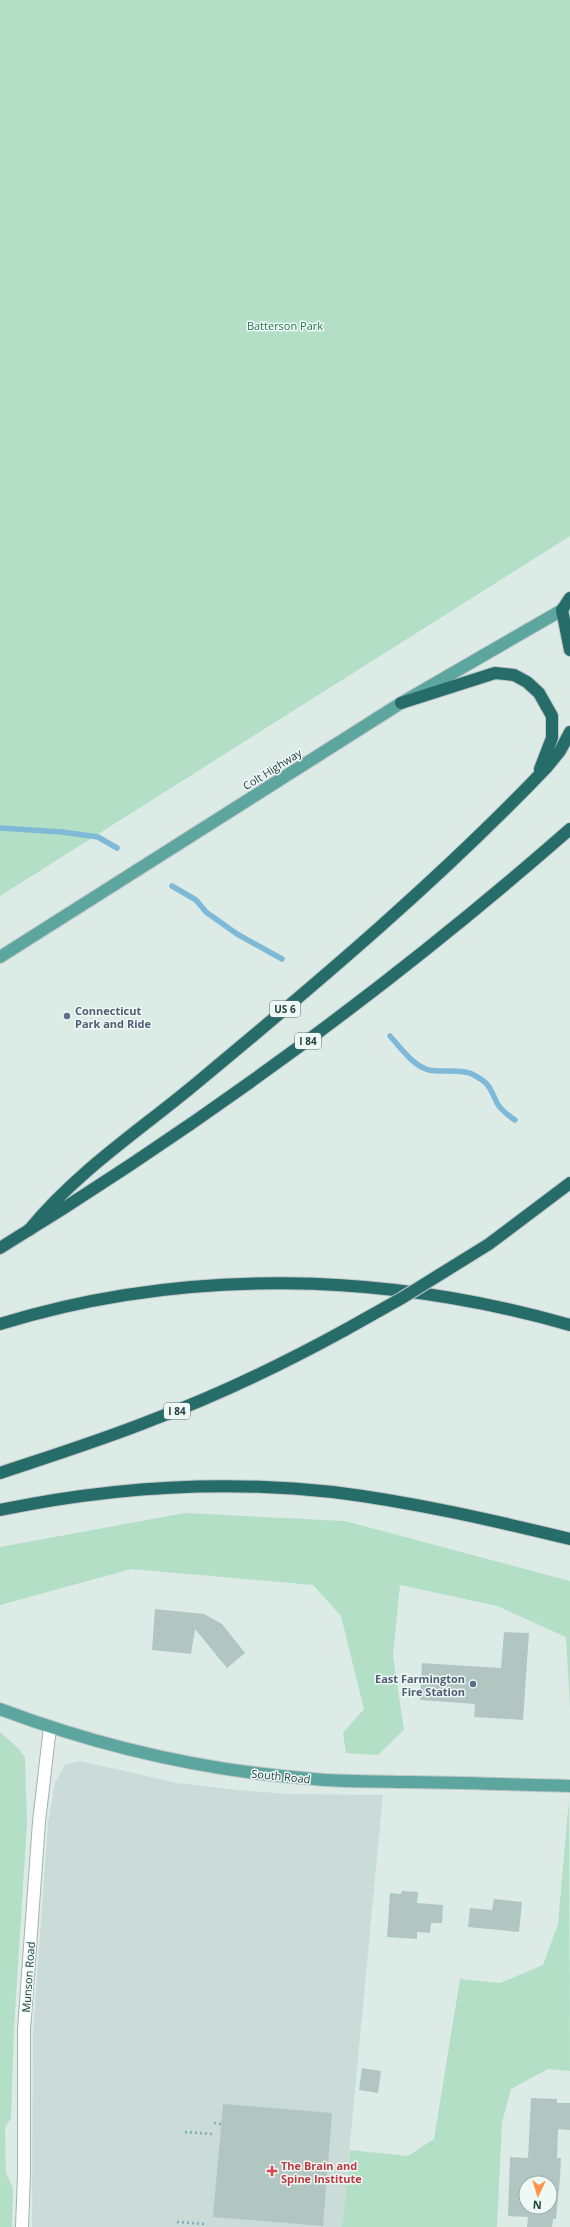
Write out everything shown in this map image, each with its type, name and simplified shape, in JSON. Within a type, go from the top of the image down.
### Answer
[{"type":"highway","name":"Colt Highway","points":[[566,610],[570,598]]},
{"type":"highway","points":[[566,610],[570,650]]},
{"type":"highway","points":[[401,703],[495,673],[508,673],[522,679],[534,687],[544,699],[550,710],[553,722],[550,745],[534,780]]},
{"type":"highway","name":"US 6","points":[[30,1230],[78,1178],[195,1085],[370,936],[534,780],[560,751],[570,732]]},
{"type":"highway","name":"I 84","points":[[0,1248],[165,1142],[290,1055],[426,950],[570,830]]},
{"type":"highway","name":"I 84","points":[[0,1474],[124,1431],[185,1407],[272,1368],[402,1298],[489,1244],[570,1183]]},
{"type":"highway","points":[[0,1324],[71,1305],[125,1296],[200,1287],[282,1283],[357,1286],[414,1292],[486,1304],[570,1325]]},
{"type":"highway","points":[[0,1510],[56,1499],[113,1491],[174,1487],[265,1487],[332,1492],[414,1504],[570,1539]]},
{"type":"main road","name":"Colt Highway","points":[[0,958],[401,703],[566,610]]},
{"type":"main road","name":"South Road","points":[[0,1709],[50,1727],[151,1755],[274,1776],[327,1780],[570,1786]]},
{"type":"street","name":"Munson Road","points":[[22,2227],[24,2175],[24,2030],[38,1829],[50,1727]]},
{"type":"path","points":[[214,2123],[221,2124]]},
{"type":"path","points":[[185,2132],[213,2134]]},
{"type":"path","points":[[178,2222],[206,2224]]},
{"type":"shaded area","points":[[80,1761],[177,1783],[237,1790],[289,1794],[383,1795],[342,2227],[32,2227],[33,2032],[48,1823],[55,1783],[65,1765]]},
{"type":"green space","name":"Batterson Park","points":[[0,0],[570,0],[570,536],[0,896]]},
{"type":"green space","points":[[185,1513],[345,1521],[570,1581],[570,1708],[566,1637],[497,1606],[400,1585],[393,1656],[404,1730],[378,1755],[346,1753],[343,1733],[364,1709],[341,1616],[313,1585],[131,1569],[0,1605],[0,1547]]},
{"type":"green space","points":[[0,1732],[19,1749],[25,1758],[27,1823],[14,2029],[11,2118],[5,2128],[6,2173],[13,2188],[12,2227],[0,2227]]},
{"type":"green space","points":[[569,1799],[570,2071],[548,2069],[511,2089],[502,2123],[497,2227],[342,2227],[350,2150],[408,2156],[434,2139],[460,1979],[500,1983],[543,1965],[558,1924]]},
{"type":"building","points":[[155,1609],[204,1614],[222,1624],[245,1653],[227,1668],[195,1629],[191,1654],[152,1650]]},
{"type":"building","name":"East Farmington Fire Station","points":[[504,1632],[529,1633],[523,1720],[474,1717],[475,1704],[420,1700],[422,1663],[501,1668]]},
{"type":"building","points":[[402,1891],[418,1892],[417,1903],[443,1905],[442,1923],[431,1923],[430,1933],[417,1932],[417,1939],[387,1937],[390,1893],[401,1894]]},
{"type":"building","points":[[494,1899],[522,1902],[519,1932],[468,1927],[470,1908],[492,1910]]},
{"type":"building","points":[[362,2068],[381,2071],[378,2093],[359,2090]]},
{"type":"building","points":[[531,2098],[557,2099],[557,2103],[570,2103],[570,2130],[558,2129],[557,2158],[561,2158],[558,2198],[558,2175],[518,2175],[518,2215],[556,2215],[556,2219],[553,2219],[552,2227],[527,2227],[528,2217],[508,2216],[510,2157],[528,2158]]},
{"type":"building","name":"The Brain and Spine Institute","points":[[223,2104],[332,2113],[323,2226],[213,2217]]},
{"type":"waterway","points":[[0,828],[62,832],[98,837],[117,848]]},
{"type":"waterway","points":[[172,886],[196,900],[206,912],[237,934],[282,959]]},
{"type":"waterway","points":[[390,1036],[413,1061],[423,1068],[435,1071],[467,1072],[483,1080],[491,1089],[497,1103],[515,1120]]},
{"type":"place","name":"Connecticut Park and Ride","points":[[67,1016]]},
{"type":"place","name":"East Farmington Fire Station","points":[[473,1684]]},
{"type":"place","name":"The Brain and Spine Institute","points":[[272,2171]]}]
